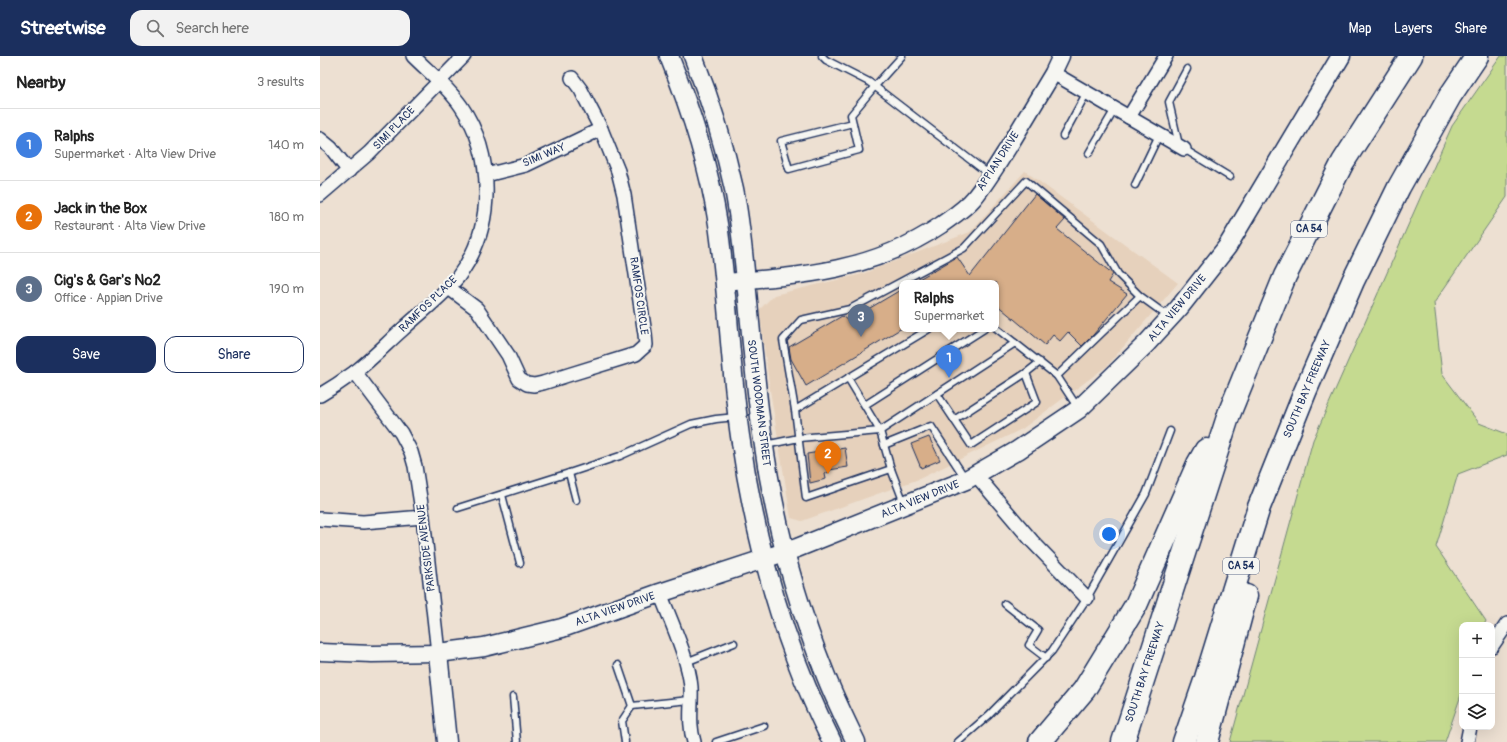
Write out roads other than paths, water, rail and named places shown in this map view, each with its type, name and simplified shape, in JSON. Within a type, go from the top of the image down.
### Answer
[{"type":"highway","name":"SOUTH BAY FREEWAY","points":[[1122,742],[1229,414],[1285,276],[1343,162],[1411,56]]},
{"type":"highway","name":"SOUTH BAY FREEWAY","points":[[1184,742],[1206,678],[1259,507],[1305,392],[1353,281],[1399,187],[1450,96],[1477,56]]},
{"type":"highway","points":[[1207,742],[1248,590],[1305,392]]},
{"type":"highway","points":[[1040,742],[1084,690],[1136,605],[1198,464],[1229,414]]},
{"type":"main road","name":"SOUTH WOODMAN STREET","points":[[669,56],[698,134],[717,222],[738,417],[754,515],[783,624],[795,658],[832,742]]},
{"type":"main road","name":"SOUTH WOODMAN STREET","points":[[693,56],[726,157],[739,219],[756,389],[764,445],[785,552],[796,594],[824,672],[856,742]]},
{"type":"main road","name":"ALTA VIEW DRIVE","points":[[438,653],[484,647],[562,628],[660,593],[785,552],[971,477],[1018,450],[1079,408],[1171,318],[1227,247],[1341,56]]},
{"type":"main road","name":"PARKSIDE AVENUE","points":[[438,653],[447,742]]},
{"type":"street","name":"RAMFOS PLACE","points":[[320,395],[355,372],[449,288],[467,263],[478,240],[486,202],[486,175],[480,146],[468,119],[452,94],[413,56]]},
{"type":"street","name":"SIMI PLACE","points":[[320,195],[369,153],[464,56]]},
{"type":"street","name":"APPIAN DRIVE","points":[[724,282],[746,281],[830,271],[862,263],[886,255],[920,238],[949,219],[973,199],[991,176],[1053,73],[1061,56]]},
{"type":"street","points":[[1129,117],[1166,56]]},
{"type":"street","points":[[1053,73],[1182,148]]},
{"type":"street","name":"RAMFOS CIRCLE","points":[[449,288],[477,310],[508,355],[520,379],[527,384],[534,385],[574,374],[636,354],[646,346],[624,195],[618,171],[601,130],[581,90],[572,78]]},
{"type":"street","name":"SIMI WAY","points":[[486,175],[526,165],[601,130]]},
{"type":"street","points":[[320,139],[330,148],[349,171]]},
{"type":"street","name":"PARKSIDE AVENUE","points":[[355,372],[397,427],[406,442],[415,466],[423,517],[438,653]]},
{"type":"street","points":[[971,477],[1087,598]]},
{"type":"street","points":[[320,519],[363,522],[423,517]]},
{"type":"street","points":[[660,593],[686,662],[691,686],[690,730],[694,742]]},
{"type":"street","points":[[1495,642],[1507,624]]},
{"type":"street","name":"ALTA VIEW DRIVE","points":[[320,652],[372,654],[438,653]]},
{"type":"street","points":[[1467,742],[1469,730]]},
{"type":"lane","points":[[822,56],[826,60],[869,82],[991,176]]},
{"type":"lane","points":[[853,123],[781,141],[789,169],[859,150],[853,123],[851,116],[874,86],[902,56]]},
{"type":"lane","points":[[1186,69],[1169,102],[1182,148],[1230,177]]},
{"type":"lane","points":[[1063,136],[1087,92]]},
{"type":"lane","points":[[1089,153],[1115,109]]},
{"type":"lane","points":[[1135,185],[1160,135]]},
{"type":"lane","points":[[904,280],[964,248],[1026,181],[1101,244],[1118,274],[1140,296],[1171,318]]},
{"type":"lane","points":[[891,469],[806,498],[795,410],[783,340],[801,320],[850,309],[899,283]]},
{"type":"lane","points":[[1057,376],[1140,296]]},
{"type":"lane","points":[[999,330],[1057,376],[1079,408]]},
{"type":"lane","points":[[795,410],[923,332]]},
{"type":"lane","points":[[865,406],[979,332]]},
{"type":"lane","points":[[764,445],[799,438],[880,431],[1015,343]]},
{"type":"lane","points":[[954,420],[1026,374],[1040,362]]},
{"type":"lane","points":[[937,394],[971,445],[1037,402],[1026,374]]},
{"type":"lane","points":[[848,378],[880,431],[891,469],[904,505]]},
{"type":"lane","points":[[458,508],[620,456],[691,424],[716,419],[738,417]]},
{"type":"lane","points":[[884,445],[931,426],[971,477]]},
{"type":"lane","points":[[958,742],[989,715],[1052,651],[1087,598],[1146,494],[1170,431]]},
{"type":"lane","points":[[570,473],[576,500]]},
{"type":"lane","points":[[502,495],[520,563]]},
{"type":"lane","points":[[1005,604],[1038,630],[1030,645],[1046,658]]},
{"type":"lane","points":[[686,662],[734,643]]},
{"type":"lane","points":[[618,665],[632,706]]},
{"type":"lane","points":[[513,697],[517,742]]},
{"type":"lane","points":[[632,706],[690,700]]},
{"type":"lane","points":[[625,742],[622,721],[632,706]]},
{"type":"lane","points":[[716,742],[764,726]]},
{"type":"place","name":"Cig's & Gar's No2","points":[[861,337]]},
{"type":"place","name":"Ralphs","points":[[949,378]]},
{"type":"place","name":"Jack in the Box","points":[[828,474]]}]
